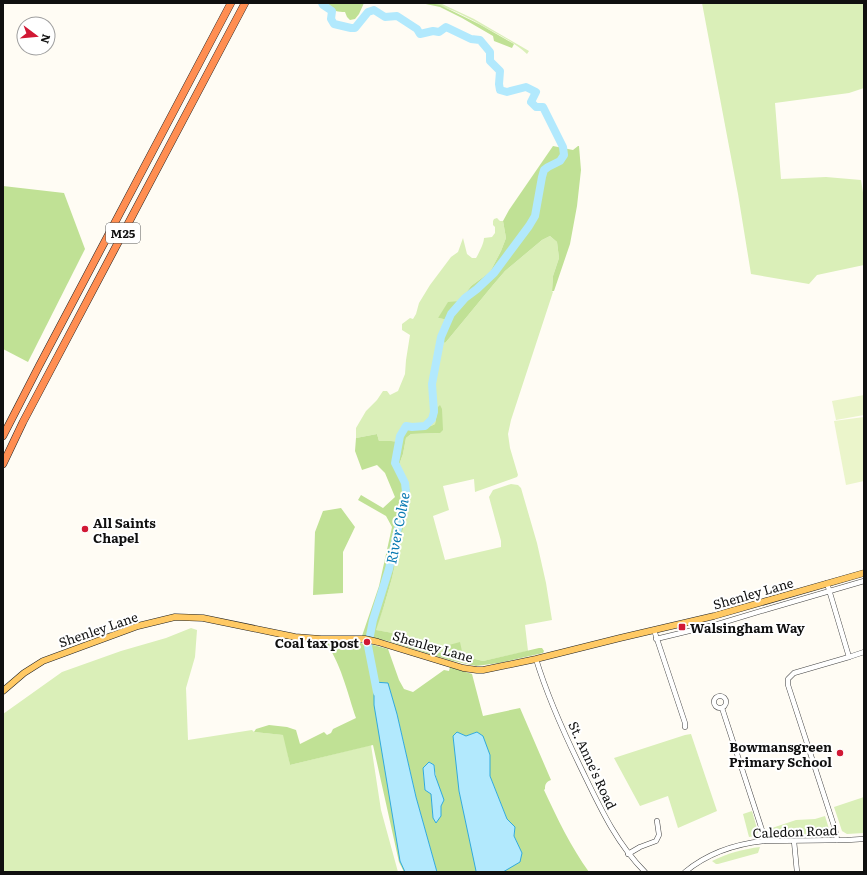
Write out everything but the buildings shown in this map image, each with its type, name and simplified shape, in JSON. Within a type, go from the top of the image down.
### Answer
[{"type":"highway","name":"M25","points":[[3,436],[42,359],[231,3]]},
{"type":"highway","name":"M25","points":[[3,464],[245,3]]},
{"type":"main road","name":"Shenley Lane","points":[[3,690],[42,661],[138,626],[175,617],[203,618],[294,637],[321,639],[365,639],[463,668],[483,670],[536,659],[714,616],[864,573]]},
{"type":"street","name":"Shenley Lane","points":[[656,638],[718,624],[864,581]]},
{"type":"street","points":[[827,583],[849,656]]},
{"type":"street","points":[[654,630],[685,727]]},
{"type":"street","points":[[838,840],[789,692],[788,682],[790,676],[794,673],[864,652]]},
{"type":"street","name":"St. Anne's Road","points":[[536,659],[561,724],[593,795],[628,854],[644,872]]},
{"type":"street","points":[[722,708],[762,830],[764,841]]},
{"type":"street","points":[[628,854],[640,847],[654,842],[658,838],[659,832],[657,821]]},
{"type":"street","name":"Caledon Road","points":[[685,872],[701,861],[723,850],[753,842],[864,839]]},
{"type":"street","points":[[794,841],[797,872]]},
{"type":"green space","points":[[327,3],[364,3],[355,19],[350,20],[345,12],[336,11],[327,7]]},
{"type":"green space","points":[[421,3],[440,5],[479,24],[514,44],[512,48],[494,41],[493,36],[462,18],[440,7]]},
{"type":"green space","points":[[430,3],[440,3],[474,19],[529,51],[527,54],[509,41],[468,18],[446,8]]},
{"type":"green space","points":[[702,3],[864,3],[864,88],[849,93],[775,103],[781,179],[826,177],[861,180],[864,199],[864,265],[817,275],[809,284],[751,274],[738,194]]},
{"type":"green space","points":[[553,146],[573,150],[579,146],[581,170],[577,206],[570,244],[554,291],[552,291],[553,276],[559,258],[557,242],[550,236],[542,240],[505,271],[446,342],[442,343],[442,325],[447,323],[449,320],[438,318],[448,302],[460,301],[471,286],[490,272],[506,238],[503,221]]},
{"type":"green space","points":[[3,186],[64,193],[85,249],[28,362],[3,349]]},
{"type":"green space","points":[[497,218],[500,221],[503,221],[506,238],[490,272],[471,286],[460,301],[438,318],[449,320],[442,329],[442,342],[446,342],[505,271],[542,240],[550,236],[557,242],[559,258],[553,276],[553,292],[511,420],[508,434],[510,448],[518,475],[517,477],[475,492],[474,479],[443,486],[449,510],[433,516],[445,560],[501,547],[501,541],[489,497],[493,490],[511,484],[518,485],[521,488],[537,543],[552,620],[525,625],[528,651],[483,661],[463,656],[449,645],[441,653],[412,644],[393,633],[375,630],[392,578],[405,520],[406,509],[409,501],[410,490],[399,465],[406,438],[411,434],[440,433],[438,407],[435,424],[425,427],[406,428],[401,442],[379,441],[377,434],[356,438],[356,428],[366,411],[377,400],[383,391],[387,391],[390,395],[398,391],[405,374],[410,335],[402,330],[402,324],[410,318],[413,319],[419,303],[430,285],[451,257],[458,252],[463,238],[467,254],[472,258],[476,258],[484,238],[492,237],[495,233],[493,221]]},
{"type":"green space","points":[[864,395],[864,415],[836,420],[832,401]]},
{"type":"green space","points":[[440,405],[442,409],[443,430],[440,433],[411,434],[406,438],[399,465],[410,490],[409,501],[406,509],[405,520],[392,578],[376,630],[393,633],[412,644],[441,653],[449,645],[460,642],[463,656],[483,661],[539,648],[542,648],[544,651],[543,653],[499,663],[476,666],[449,660],[388,641],[362,636],[379,586],[392,527],[386,516],[358,500],[361,495],[383,508],[395,497],[385,473],[377,465],[362,470],[355,451],[356,438],[377,434],[379,441],[400,442],[406,428],[425,427],[435,424],[438,407]]},
{"type":"green space","points":[[864,417],[864,481],[846,485],[834,421]]},
{"type":"green space","points":[[341,508],[355,527],[343,552],[343,593],[313,595],[315,532],[323,511]]},
{"type":"green space","points":[[191,628],[197,630],[195,657],[186,688],[188,740],[252,730],[254,732],[284,735],[290,765],[371,745],[381,810],[398,872],[3,872],[3,714],[62,672],[121,651],[166,638]]},
{"type":"green space","points":[[324,641],[356,642],[388,649],[399,680],[404,689],[413,692],[444,670],[449,671],[450,667],[472,674],[483,716],[520,708],[551,780],[546,783],[544,790],[559,822],[589,872],[503,872],[509,868],[522,853],[514,836],[515,827],[507,819],[490,776],[490,755],[477,732],[466,736],[459,791],[477,872],[437,872],[416,797],[397,714],[400,861],[404,872],[399,862],[373,745],[290,765],[283,735],[254,732],[256,729],[269,725],[287,727],[296,730],[300,744],[324,732],[327,735],[331,733],[333,729],[356,718],[339,667]],"holes":[[[429,762],[434,765],[440,798],[441,816],[433,818],[431,793],[425,790],[423,768]]]},
{"type":"green space","points":[[691,734],[717,811],[678,828],[668,796],[640,806],[614,758]]},
{"type":"green space","points":[[864,797],[864,833],[847,834],[842,831],[834,807]]},
{"type":"green space","points":[[752,811],[758,832],[756,836],[749,837],[743,814]]},
{"type":"green space","points":[[825,816],[829,829],[826,835],[772,835],[766,830],[796,820],[815,819]]},
{"type":"green space","points":[[760,847],[758,853],[718,864],[712,861],[736,852]]},
{"type":"water","points":[[374,682],[388,683],[397,714],[416,797],[437,872],[405,872],[400,861],[374,705]]},
{"type":"water","points":[[457,732],[466,736],[477,732],[483,736],[490,755],[490,776],[507,819],[515,827],[514,836],[522,853],[520,862],[503,872],[476,871],[459,791],[453,736]]},
{"type":"water","points":[[429,762],[434,765],[435,775],[444,800],[441,806],[441,816],[436,823],[433,818],[431,794],[425,790],[423,768]]},
{"type":"waterway","name":"River Colne","points":[[322,3],[332,11],[331,19],[334,24],[351,28],[355,28],[368,12],[374,10],[385,17],[397,16],[417,29],[420,34],[433,31],[439,32],[446,27],[471,39],[480,40],[490,52],[490,61],[500,71],[500,90],[507,92],[526,87],[536,92],[531,102],[536,107],[543,107],[563,147],[564,155],[560,161],[544,170],[535,216],[529,226],[494,273],[465,298],[451,314],[441,337],[432,384],[434,412],[432,419],[425,426],[406,426],[400,436],[395,463],[405,483],[406,492],[389,569],[373,620],[368,646],[377,692]]},
{"type":"place","name":"All Saints Chapel","points":[[85,529]]},
{"type":"place","name":"Walsingham Way","points":[[682,627]]},
{"type":"place","name":"Coal tax post","points":[[367,642]]},
{"type":"place","name":"Bowmansgreen Primary School","points":[[840,753]]}]
